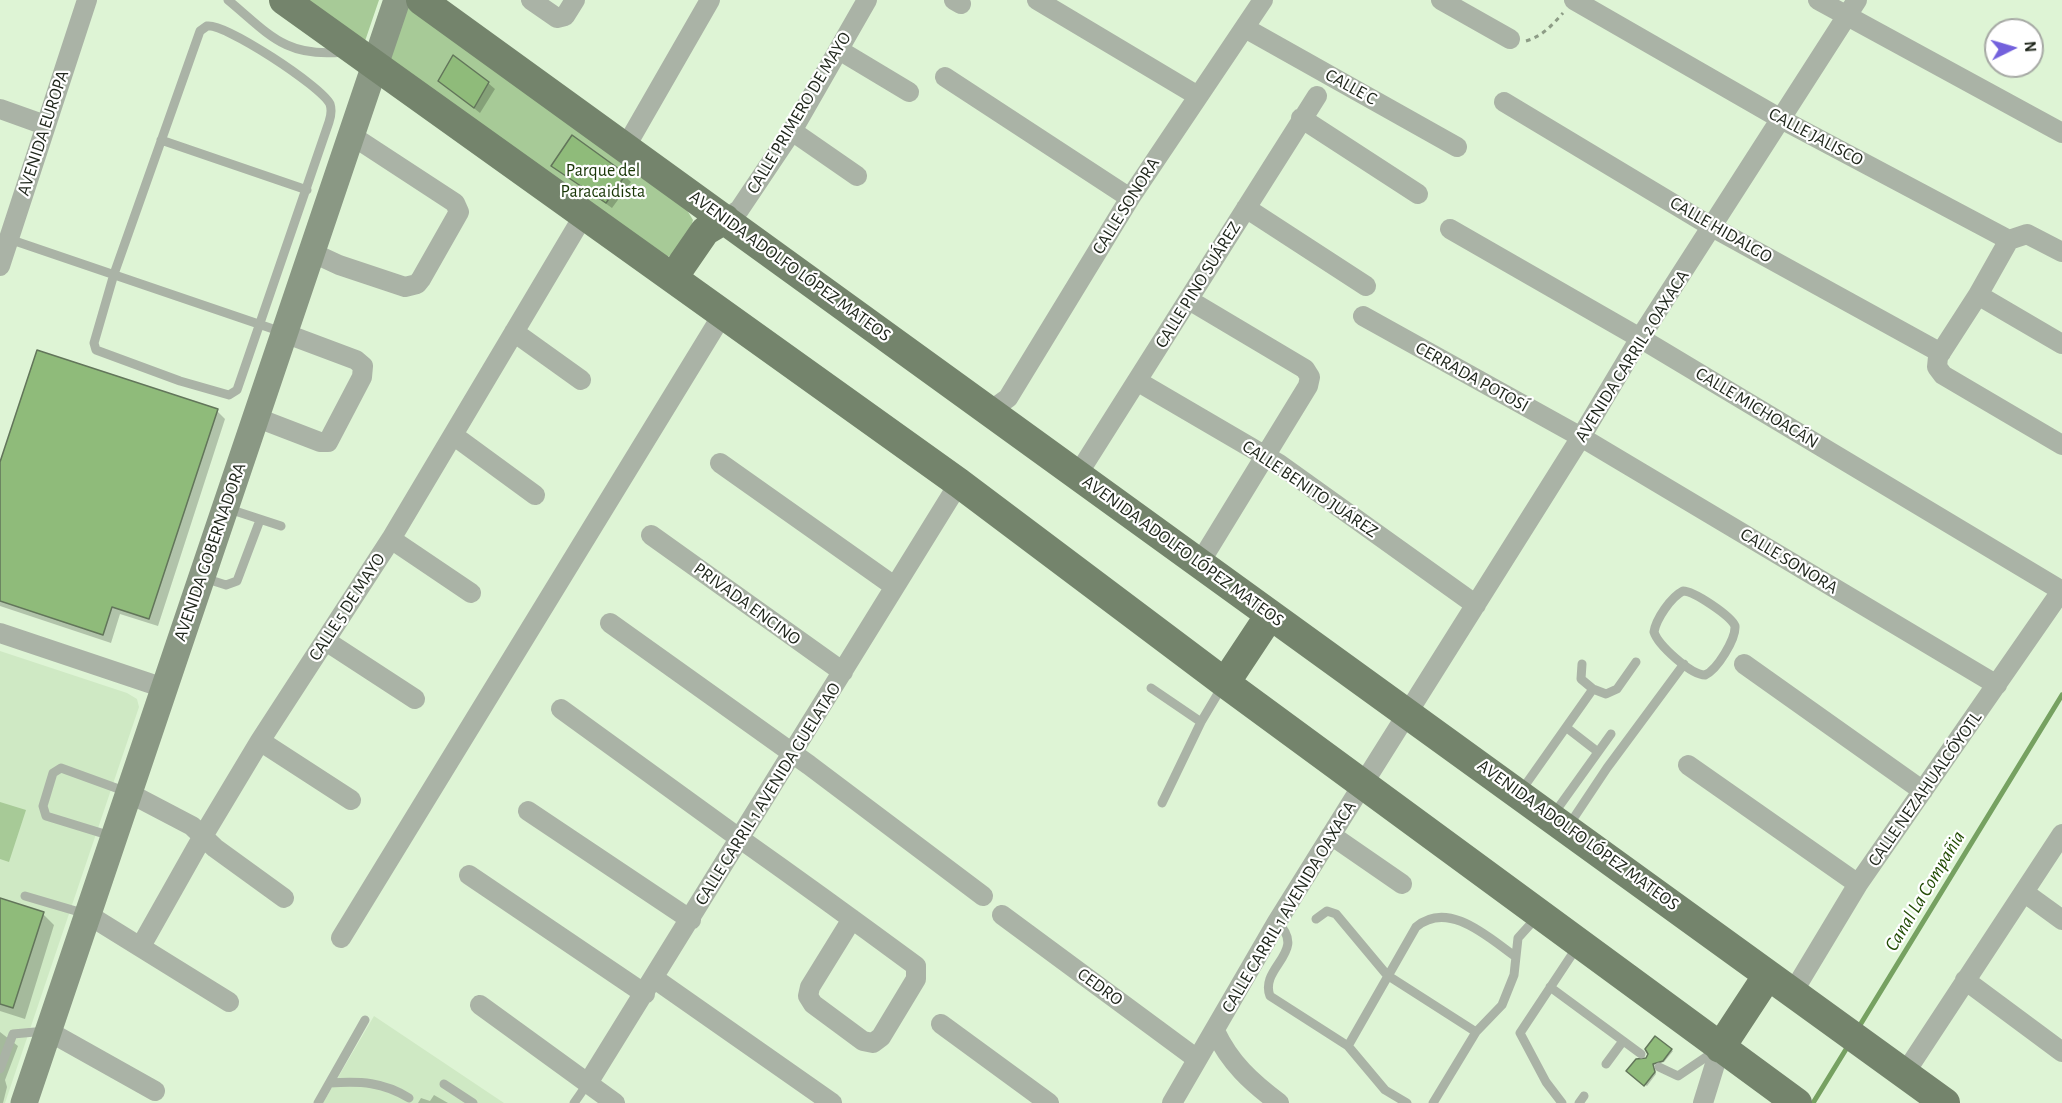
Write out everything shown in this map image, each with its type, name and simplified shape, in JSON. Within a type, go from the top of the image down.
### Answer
[{"type":"main road","points":[[284,0],[674,276],[959,483],[1225,683],[1797,1103]]},
{"type":"main road","name":"AVENIDA ADOLFO LÓPEZ MATEOS","points":[[421,0],[1078,474],[1199,564],[1520,793],[1945,1103]]},
{"type":"main road","points":[[674,276],[705,231],[724,219]]},
{"type":"main road","points":[[1225,683],[1270,615]]},
{"type":"main road","points":[[1720,1048],[1768,975]]},
{"type":"street","name":"AVENIDA EUROPA","points":[[0,266],[4,237],[45,126],[87,0]]},
{"type":"street","name":"AVENIDA GOBERNADORA","points":[[24,1103],[351,135],[365,58],[397,0]]},
{"type":"street","points":[[531,0],[557,18],[568,13],[575,0]]},
{"type":"street","points":[[625,148],[710,0]]},
{"type":"street","name":"CALLE PRIMERO DE MAYO","points":[[724,219],[739,210],[792,131],[867,0]]},
{"type":"street","points":[[1037,0],[1198,96]]},
{"type":"street","name":"CALLE SONORA","points":[[990,411],[1008,398],[1130,198],[1263,0]]},
{"type":"street","points":[[1441,0],[1510,39]]},
{"type":"street","name":"CALLE JALISCO","points":[[1574,0],[1781,119],[2009,240],[2026,234],[2062,252]]},
{"type":"street","points":[[1818,0],[1852,8],[2062,133]]},
{"type":"street","name":"AVENIDA CARRIL 2 OAXACA","points":[[1409,713],[1640,338],[1852,8]]},
{"type":"street","name":"CALLE C","points":[[1245,28],[1457,147]]},
{"type":"street","points":[[839,50],[909,92]]},
{"type":"street","points":[[945,77],[1130,198]]},
{"type":"street","name":"CALLE PINO SUÁREZ","points":[[1078,474],[1317,96]]},
{"type":"street","name":"CALLE HIDALGO","points":[[1504,102],[1939,360],[1942,375],[2062,445]]},
{"type":"street","points":[[0,110],[45,126]]},
{"type":"street","points":[[1301,118],[1418,194]]},
{"type":"street","points":[[792,131],[857,176]]},
{"type":"street","points":[[311,252],[339,265],[405,286],[413,286],[421,279],[459,212],[455,203],[351,135]]},
{"type":"street","points":[[1246,208],[1366,286]]},
{"type":"street","name":"CALLE 5 DE MAYO","points":[[141,946],[260,741],[391,539],[585,213]]},
{"type":"street","name":"CALLE MICHOACÁN","points":[[1450,229],[1640,338],[2062,590]]},
{"type":"street","points":[[1939,360],[2009,240]]},
{"type":"street","points":[[1978,295],[2062,344]]},
{"type":"street","points":[[1189,300],[1305,369],[1310,377],[1308,386],[1267,457],[1199,564]]},
{"type":"street","points":[[341,938],[724,312]]},
{"type":"street","name":"CERRADA POTOSÍ","points":[[1363,316],[1581,437]]},
{"type":"street","points":[[514,332],[581,380]]},
{"type":"street","points":[[255,417],[320,442],[327,442],[362,377],[363,366],[356,360],[284,333]]},
{"type":"street","name":"CALLE BENITO JUÁREZ","points":[[1137,381],[1267,457],[1476,605]]},
{"type":"street","points":[[453,435],[535,495]]},
{"type":"street","name":"CALLE SONORA","points":[[1581,437],[1997,685]]},
{"type":"street","points":[[720,463],[894,586]]},
{"type":"street","name":"CALLE CARRIL 1 AVENIDA GUELATAO","points":[[588,1083],[691,920],[739,838],[959,483]]},
{"type":"street","name":"PRIVADA ENCINO","points":[[651,535],[843,672]]},
{"type":"street","points":[[391,539],[471,593]]},
{"type":"street","name":"CALLE NEZAHUALCÓYOTL","points":[[1799,996],[1858,884],[2062,590]]},
{"type":"street","points":[[610,623],[793,754],[983,896]]},
{"type":"street","points":[[0,633],[164,687]]},
{"type":"street","points":[[326,640],[415,699]]},
{"type":"street","points":[[1744,664],[1923,791]]},
{"type":"street","points":[[561,709],[852,919],[912,963],[918,970],[916,979],[881,1037],[873,1043],[863,1041],[813,1004],[808,996],[810,987],[852,919]]},
{"type":"street","name":"CALLE CARRIL 1 AVENIDA OAXACA","points":[[1172,1103],[1277,922],[1409,713]]},
{"type":"street","points":[[260,741],[351,800]]},
{"type":"street","points":[[1688,765],[1858,884]]},
{"type":"street","points":[[129,793],[192,826],[284,898]]},
{"type":"street","points":[[528,811],[691,920]]},
{"type":"street","points":[[1898,1068],[1965,980],[2062,834]]},
{"type":"street","points":[[1331,836],[1402,884]]},
{"type":"street","points":[[470,875],[650,986],[832,1103]]},
{"type":"street","points":[[2025,892],[2062,920]]},
{"type":"street","points":[[87,914],[229,1002]]},
{"type":"street","name":"CEDRO","points":[[1002,915],[1197,1059]]},
{"type":"street","points":[[1965,980],[2062,1052]]},
{"type":"street","points":[[480,1005],[615,1103]]},
{"type":"street","points":[[941,1024],[1049,1103]]},
{"type":"street","points":[[48,1030],[155,1091]]},
{"type":"street","points":[[1215,1031],[1234,1064],[1254,1084],[1279,1103]]},
{"type":"street","points":[[1702,1100],[1720,1048]]},
{"type":"lane","points":[[228,0],[284,45],[300,51],[365,58]]},
{"type":"lane","points":[[216,26],[254,47],[312,86],[329,103],[329,122],[307,190],[234,392],[225,394],[180,381],[96,350],[95,337],[114,274],[203,28],[216,26]]},
{"type":"lane","points":[[254,47],[260,27]]},
{"type":"lane","points":[[161,140],[307,190]]},
{"type":"lane","points":[[4,237],[284,333]]},
{"type":"lane","points":[[225,508],[281,526]]},
{"type":"lane","points":[[202,578],[226,585],[237,581],[260,520]]},
{"type":"lane","points":[[1688,591],[1730,618],[1735,631],[1709,673],[1700,675],[1684,664],[1658,640],[1654,632],[1656,624],[1675,596],[1688,591]]},
{"type":"lane","points":[[1582,664],[1580,675],[1593,689],[1606,694],[1614,692],[1636,662]]},
{"type":"lane","points":[[1560,822],[1607,768],[1684,664]]},
{"type":"lane","points":[[1162,803],[1201,722],[1225,683]]},
{"type":"lane","points":[[1151,688],[1201,722]]},
{"type":"lane","points":[[1520,793],[1568,728],[1593,689]]},
{"type":"lane","points":[[1568,728],[1598,752]]},
{"type":"lane","points":[[1560,822],[1598,752],[1611,734]]},
{"type":"lane","points":[[113,837],[46,816],[43,806],[53,772],[61,768],[129,793]]},
{"type":"lane","points":[[25,896],[87,914]]},
{"type":"lane","points":[[1316,919],[1327,911],[1336,914],[1387,975],[1476,1032]]},
{"type":"lane","points":[[1434,1103],[1476,1032],[1502,1005],[1514,975],[1518,938],[1540,914]]},
{"type":"lane","points":[[1348,1046],[1416,927],[1430,920],[1460,919],[1516,957]]},
{"type":"lane","points":[[1277,922],[1288,933],[1289,941],[1269,983],[1270,996],[1348,1046],[1385,1090],[1407,1103]]},
{"type":"lane","points":[[1562,1103],[1546,1082],[1521,1036],[1522,1026],[1580,943]]},
{"type":"lane","points":[[1550,987],[1641,1054]]},
{"type":"lane","points":[[318,1103],[365,1020]]},
{"type":"lane","points":[[0,1069],[13,1034],[48,1030]]},
{"type":"lane","points":[[1606,1064],[1623,1041]]},
{"type":"lane","points":[[1659,1067],[1675,1076],[1682,1075],[1720,1048]]},
{"type":"lane","points":[[330,1083],[376,1083],[395,1089],[409,1098]]},
{"type":"lane","name":"CALLE CARRIL 1 AVENIDA GUELATAO","points":[[574,1103],[588,1083]]},
{"type":"lane","points":[[444,1084],[473,1103]]},
{"type":"path","points":[[1510,39],[1525,41],[1536,38],[1547,30],[1574,0]]},
{"type":"shaded area","points":[[0,651],[127,693],[137,699],[139,707],[5,1103],[0,1103]]},
{"type":"shaded area","points":[[374,1016],[504,1103],[323,1103]]},
{"type":"green space","points":[[306,0],[379,0],[364,44]]},
{"type":"green space","name":"Parque del Paracaidista","points":[[406,3],[682,202],[693,220],[685,246],[666,258],[389,59]]},
{"type":"green space","points":[[0,802],[26,810],[9,862],[0,859]]},
{"type":"building","points":[[453,55],[489,82],[474,108],[438,81]]},
{"type":"building","points":[[572,135],[626,174],[606,203],[551,166]]},
{"type":"building","points":[[37,350],[218,409],[149,619],[112,607],[103,635],[0,601],[0,462]]},
{"type":"building","points":[[0,898],[44,912],[13,1008],[0,1004]]},
{"type":"building","points":[[1655,1036],[1672,1049],[1663,1061],[1653,1064],[1655,1072],[1644,1086],[1626,1071],[1636,1059],[1646,1058],[1648,1054],[1645,1049]]},
{"type":"waterway","name":"Canal La Compañia","points":[[1857,1030],[2062,695]]},
{"type":"waterway","name":"Canal La Compañia","points":[[1813,1103],[1848,1046]]}]
